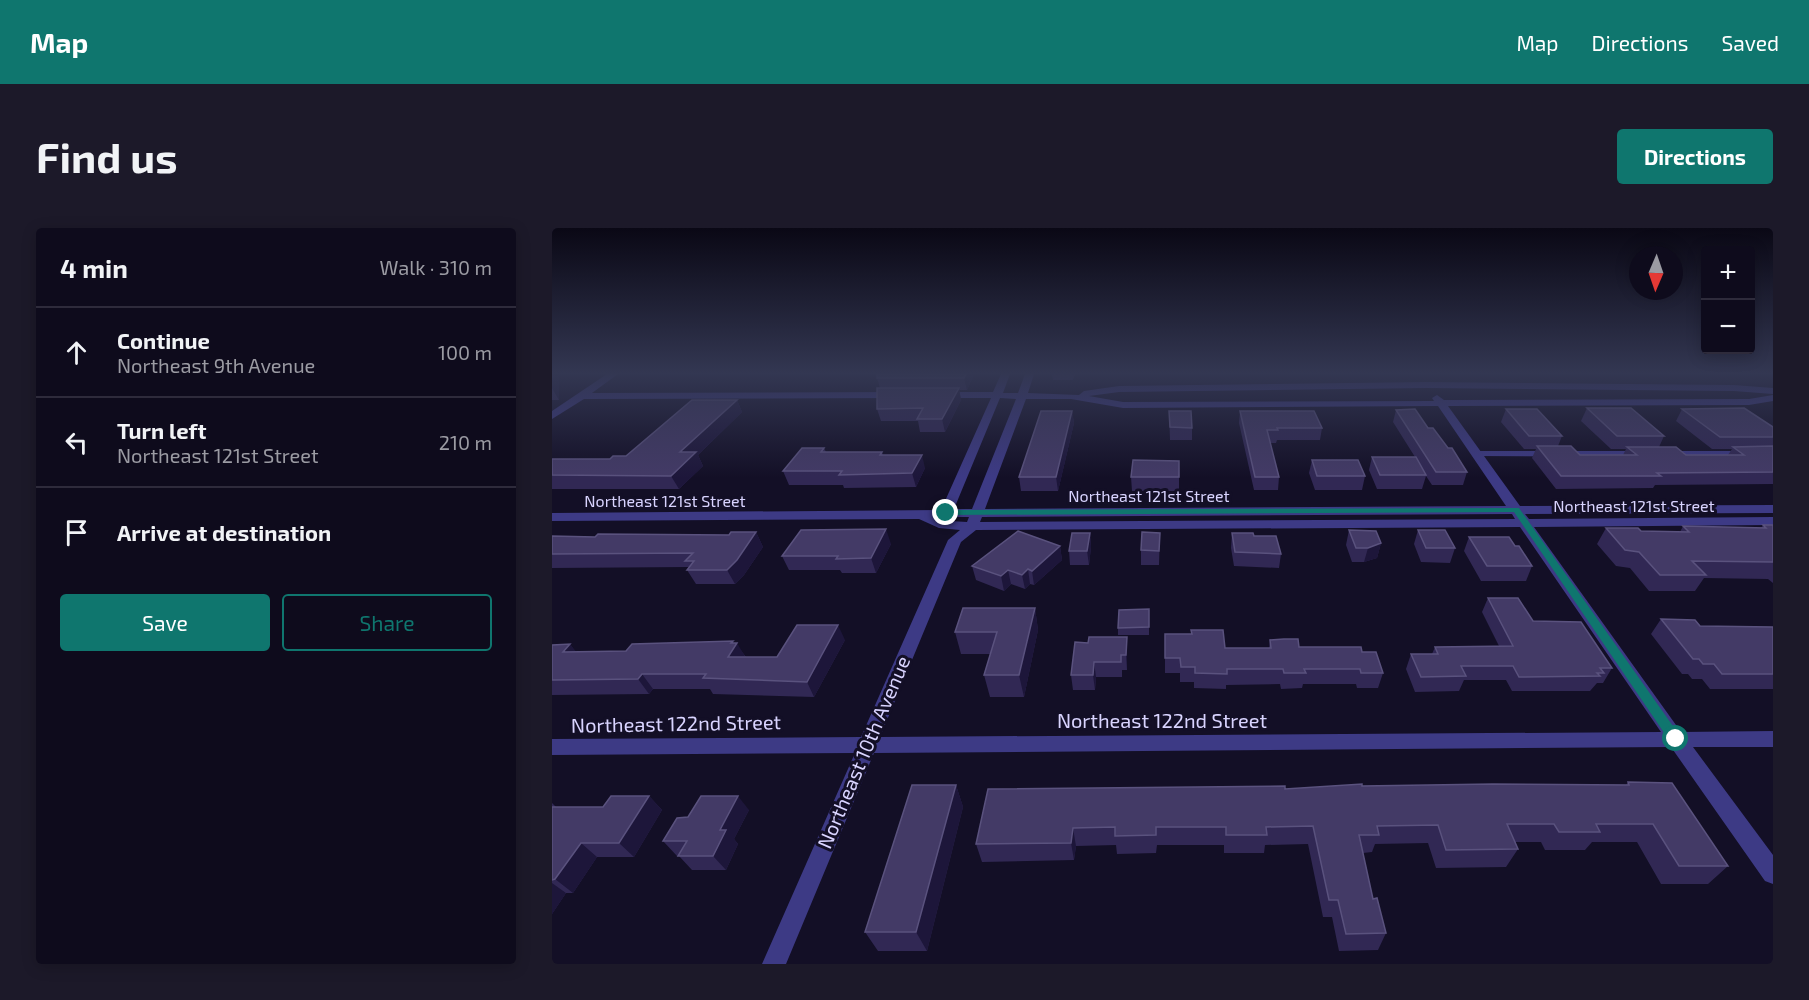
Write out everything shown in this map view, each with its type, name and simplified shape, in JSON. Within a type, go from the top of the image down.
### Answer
[{"type":"street","name":"Northeast 10th Avenue","points":[[774,964],[866,744],[992,408]]},
{"type":"street","name":"Northeast 10th Avenue","points":[[948,526],[972,527],[1017,408]]},
{"type":"street","points":[[1445,408],[1676,739],[1773,873]]},
{"type":"street","name":"Northeast 121st Street","points":[[972,527],[1773,509]]},
{"type":"street","name":"Northeast 121st Street","points":[[552,517],[922,515],[948,526],[978,513],[1521,516],[1773,521]]},
{"type":"street","name":"Northeast 122nd Street","points":[[552,747],[1773,739]]},
{"type":"lane","points":[[1477,454],[1650,454]]},
{"type":"lane","points":[[1661,454],[1773,454]]},
{"type":"building","points":[[682,408],[728,408],[680,452],[696,452],[671,476],[552,475],[552,459],[610,459],[613,456],[626,456]]},
{"type":"building","points":[[923,408],[948,408],[942,419],[917,419]]},
{"type":"building","points":[[1587,408],[1631,408],[1664,436],[1617,436]]},
{"type":"building","points":[[1745,408],[1773,427],[1773,437],[1720,437],[1682,409]]},
{"type":"building","points":[[1415,409],[1428,428],[1433,428],[1448,448],[1452,448],[1467,472],[1436,472],[1396,410]]},
{"type":"building","points":[[1506,409],[1537,409],[1562,436],[1529,436]]},
{"type":"building","points":[[1041,411],[1072,411],[1056,477],[1019,477]]},
{"type":"building","points":[[1169,411],[1191,411],[1192,428],[1170,427]]},
{"type":"building","points":[[1240,411],[1314,411],[1322,428],[1267,430],[1279,477],[1255,477]]},
{"type":"building","points":[[1537,446],[1571,446],[1580,455],[1637,455],[1627,447],[1676,447],[1686,455],[1744,455],[1733,447],[1773,446],[1773,472],[1657,473],[1661,476],[1561,476]]},
{"type":"building","points":[[802,448],[824,448],[821,452],[882,452],[880,455],[922,455],[912,473],[839,475],[842,471],[783,471]]},
{"type":"building","points":[[1372,457],[1416,457],[1426,475],[1380,475]]},
{"type":"building","points":[[1133,460],[1179,461],[1179,477],[1131,477]]},
{"type":"building","points":[[1312,460],[1358,460],[1365,476],[1317,476]]},
{"type":"building","points":[[1763,525],[1773,525],[1773,562],[1692,561],[1706,575],[1660,575],[1639,552],[1625,550],[1606,528],[1689,532],[1683,526],[1766,528]]},
{"type":"building","points":[[886,529],[871,558],[782,556],[801,530]]},
{"type":"building","points":[[1349,530],[1376,531],[1381,543],[1368,548],[1356,548]]},
{"type":"building","points":[[1418,530],[1445,530],[1455,548],[1426,548]]},
{"type":"building","points":[[1018,531],[1060,546],[1032,571],[1028,569],[1022,575],[1008,570],[1001,576],[972,566]]},
{"type":"building","points":[[731,532],[756,532],[737,560],[727,570],[687,570],[694,561],[685,561],[693,553],[552,554],[552,536],[729,535]]},
{"type":"building","points":[[1142,532],[1160,533],[1159,551],[1141,550]]},
{"type":"building","points":[[1072,533],[1090,533],[1087,551],[1069,551]]},
{"type":"building","points":[[1232,533],[1276,536],[1281,554],[1235,552]]},
{"type":"building","points":[[1469,537],[1509,537],[1515,546],[1519,546],[1532,566],[1487,566]]},
{"type":"building","points":[[1488,598],[1518,598],[1533,621],[1581,622],[1612,668],[1600,668],[1604,673],[1597,673],[1600,676],[1519,677],[1513,666],[1461,666],[1466,676],[1421,677],[1411,654],[1438,654],[1435,647],[1513,646]]},
{"type":"building","points":[[963,608],[1035,608],[1019,675],[984,675],[997,632],[955,632]]},
{"type":"building","points":[[1149,609],[1149,627],[1118,628],[1119,610]]},
{"type":"building","points":[[1661,619],[1695,620],[1700,626],[1773,627],[1773,674],[1722,674],[1714,664],[1703,664],[1699,659],[1693,659]]},
{"type":"building","points":[[797,625],[838,625],[807,682],[703,678],[706,674],[642,674],[638,679],[552,680],[552,645],[570,644],[563,652],[626,651],[632,644],[733,641],[731,643],[737,643],[728,657],[777,657]]},
{"type":"building","points":[[1191,630],[1223,630],[1225,648],[1271,648],[1270,640],[1284,639],[1298,639],[1299,647],[1361,647],[1362,652],[1376,652],[1383,673],[1361,673],[1360,669],[1304,669],[1306,673],[1284,673],[1283,669],[1227,669],[1227,674],[1195,673],[1195,667],[1181,667],[1180,658],[1165,658],[1165,634],[1192,634]]},
{"type":"building","points":[[1089,637],[1127,637],[1126,655],[1121,655],[1121,662],[1094,662],[1093,675],[1071,675],[1075,642],[1088,643]]},
{"type":"building","points":[[1628,782],[1672,783],[1728,866],[1679,866],[1653,824],[1596,824],[1600,832],[1559,832],[1554,824],[1507,824],[1518,849],[1446,850],[1438,825],[1377,826],[1379,835],[1359,835],[1373,899],[1377,898],[1386,933],[1346,934],[1338,900],[1329,900],[1313,826],[1266,827],[1267,835],[1226,835],[1226,827],[1156,827],[1156,835],[1115,836],[1115,827],[1073,828],[1071,843],[976,844],[988,789],[1285,786],[1285,789],[1362,784],[1362,786],[1629,785]]},
{"type":"building","points":[[912,785],[956,785],[916,932],[865,932]]},
{"type":"building","points":[[611,796],[649,796],[619,843],[581,843],[552,880],[552,807],[603,807]]},
{"type":"building","points":[[701,796],[738,796],[720,830],[726,830],[713,856],[678,856],[687,841],[663,841],[677,818],[688,817]]},
{"type":"route","points":[[946,513],[1516,510],[1676,739]]}]
